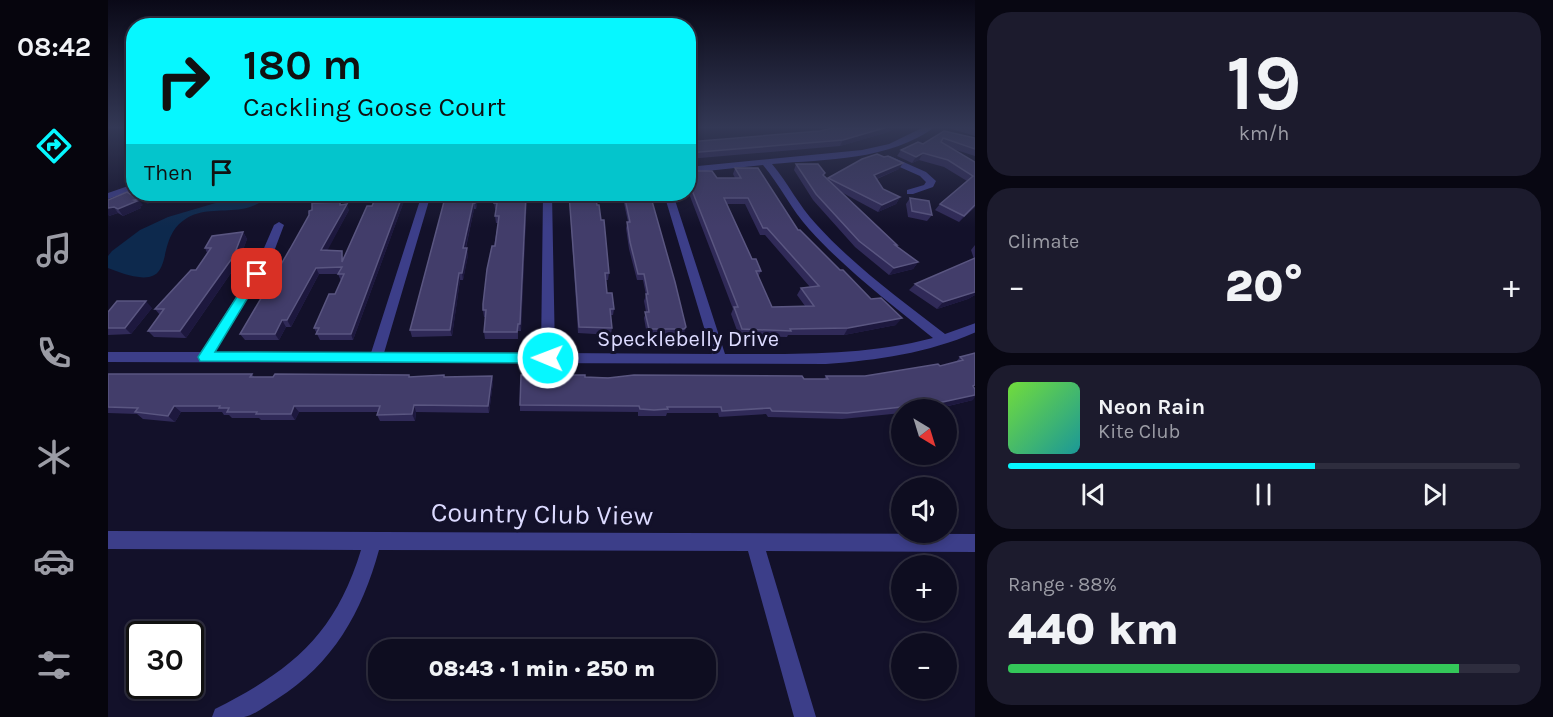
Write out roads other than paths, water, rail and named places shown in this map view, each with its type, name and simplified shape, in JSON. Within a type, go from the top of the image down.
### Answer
[{"type":"street","points":[[696,169],[797,159]]},
{"type":"street","points":[[891,159],[923,174],[931,181],[928,187],[910,192]]},
{"type":"street","points":[[766,163],[810,224],[829,244],[852,266],[944,340]]},
{"type":"street","points":[[108,196],[126,190]]},
{"type":"street","points":[[376,358],[424,201]]},
{"type":"street","points":[[547,201],[548,358]]},
{"type":"street","points":[[670,201],[720,359]]},
{"type":"street","points":[[205,357],[260,268],[279,225]]},
{"type":"street","name":"Specklebelly Drive","points":[[108,357],[720,359],[847,357],[887,352],[944,340],[975,327]]},
{"type":"street","name":"Country Club View","points":[[108,540],[973,547]]},
{"type":"street","points":[[223,717],[256,701],[292,677],[329,641],[354,599],[373,541]]},
{"type":"street","points":[[755,544],[805,717]]},
{"type":"water","points":[[222,201],[263,201],[247,208],[207,212],[187,218],[175,228],[158,273],[148,277],[133,276],[108,268],[108,256],[112,251],[140,230],[168,217]]}]
